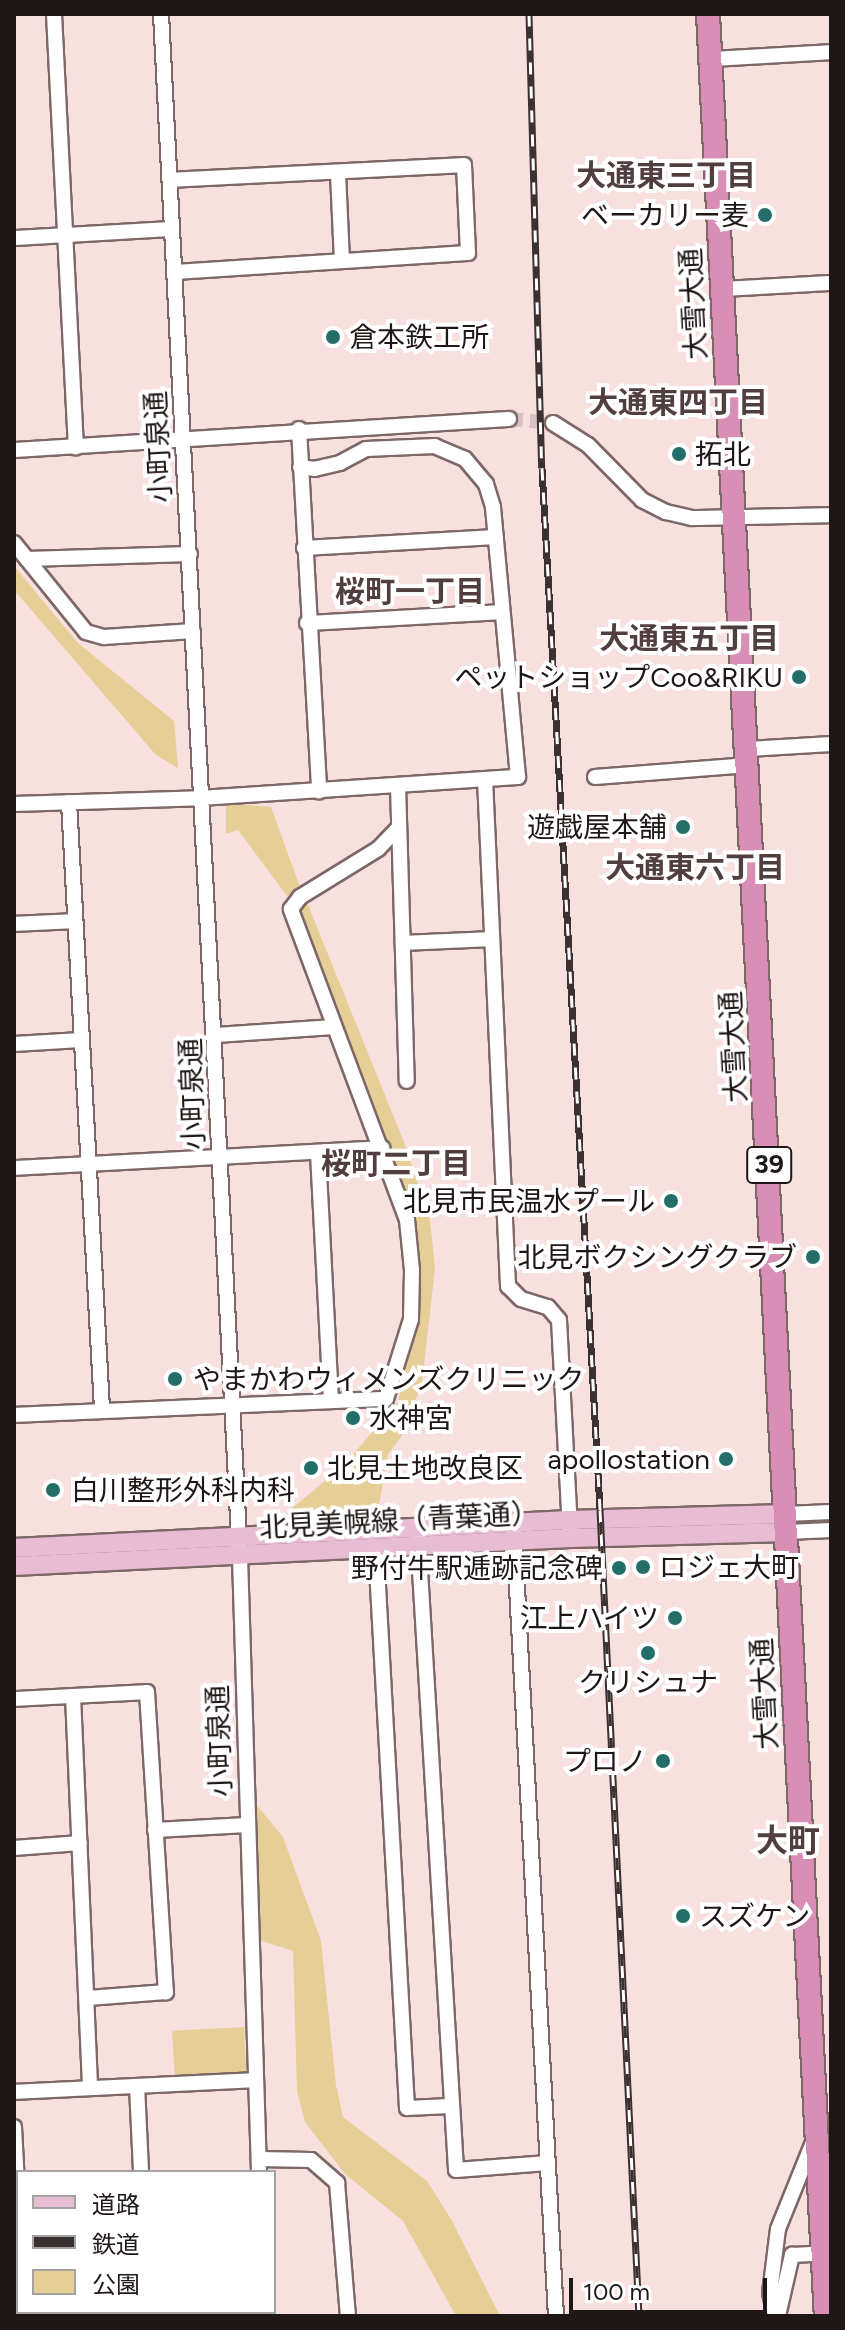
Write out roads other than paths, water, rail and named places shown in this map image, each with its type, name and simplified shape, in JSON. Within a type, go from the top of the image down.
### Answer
[{"type":"highway","name":"大雪大通","points":[[708,14],[748,757],[815,2137],[827,2253],[826,2316]]},
{"type":"main road","name":"北見美幌線（青葉通）","points":[[14,1566],[239,1548],[514,1532],[786,1523]]},
{"type":"main road","name":"北見美幌線（青葉通）","points":[[14,1548],[376,1550],[418,1538]]},
{"type":"street","points":[[54,14],[76,447]]},
{"type":"street","name":"小町泉通","points":[[161,14],[200,798],[216,1035],[239,1548],[259,2166]]},
{"type":"street","points":[[711,59],[831,52]]},
{"type":"street","points":[[170,180],[464,165],[468,253],[175,272]]},
{"type":"street","points":[[338,173],[342,261]]},
{"type":"street","points":[[14,238],[172,229]]},
{"type":"street","points":[[722,289],[831,283]]},
{"type":"street","points":[[14,450],[299,429],[509,419]]},
{"type":"street","points":[[553,423],[588,445],[642,500],[666,512],[692,518],[831,515]]},
{"type":"street","points":[[299,429],[307,623],[319,791]]},
{"type":"street","points":[[14,804],[200,798],[518,777],[493,507],[486,484],[465,459],[435,446],[366,449],[340,463],[315,469],[300,467]]},
{"type":"street","points":[[304,548],[496,537]]},
{"type":"street","points":[[14,543],[86,632],[104,637],[193,631]]},
{"type":"street","points":[[27,559],[190,554]]},
{"type":"street","points":[[307,623],[501,612]]},
{"type":"street","points":[[595,777],[831,744]]},
{"type":"street","points":[[485,779],[508,1286],[521,1299],[548,1307],[559,1320],[570,1529]]},
{"type":"street","points":[[398,786],[407,1081]]},
{"type":"street","points":[[69,802],[86,1164],[102,1409]]},
{"type":"street","points":[[14,1415],[386,1399],[411,1319],[412,1270],[407,1220],[291,909],[300,897],[378,849],[397,829]]},
{"type":"street","points":[[14,924],[75,921]]},
{"type":"street","points":[[403,943],[492,939]]},
{"type":"street","points":[[216,1035],[334,1027]]},
{"type":"street","points":[[14,1044],[81,1040]]},
{"type":"street","points":[[14,1168],[382,1148]]},
{"type":"street","points":[[318,1153],[331,1400]]},
{"type":"street","points":[[786,1523],[831,1512]]},
{"type":"street","points":[[786,1523],[831,1530]]},
{"type":"street","points":[[514,1532],[556,2316]]},
{"type":"street","points":[[418,1538],[456,2170],[548,2163]]},
{"type":"street","points":[[376,1550],[407,2108],[450,2106]]},
{"type":"street","points":[[14,1699],[147,1692],[166,1992],[88,1998]]},
{"type":"street","points":[[73,1696],[90,2087]]},
{"type":"street","points":[[155,1830],[247,1825]]},
{"type":"street","points":[[14,1848],[80,1843]]},
{"type":"street","points":[[14,2092],[256,2080]]},
{"type":"street","points":[[137,2086],[141,2170]]},
{"type":"street","points":[[14,2127],[17,2170]]},
{"type":"street","points":[[777,2316],[770,2293],[778,2229],[815,2137]]},
{"type":"street","points":[[259,2166],[311,2160],[337,2183],[348,2316]]},
{"type":"street","points":[[777,2316],[788,2260],[792,2255],[827,2253]]},
{"type":"tunnel","points":[[509,419],[553,423]]},
{"type":"railway","points":[[529,14],[542,468],[600,1510],[639,2316]]},
{"type":"place","name":"ベーカリー麦","points":[[765,215]]},
{"type":"place","name":"倉本鉄工所","points":[[333,337]]},
{"type":"place","name":"拓北","points":[[679,454]]},
{"type":"place","name":"ペットショップCoo&RIKU","points":[[799,677]]},
{"type":"place","name":"遊戯屋本舗","points":[[683,827]]},
{"type":"place","name":"北見市民温水プール","points":[[671,1201]]},
{"type":"place","name":"北見ボクシングクラブ","points":[[813,1257]]},
{"type":"place","name":"やまかわウィメンズクリニック","points":[[175,1379]]},
{"type":"place","name":"水神宮","points":[[353,1418]]},
{"type":"place","name":"apollostation","points":[[726,1459]]},
{"type":"place","name":"北見土地改良区","points":[[311,1468]]},
{"type":"place","name":"白川整形外科内科","points":[[53,1490]]},
{"type":"place","name":"ロジェ大町","points":[[643,1567]]},
{"type":"place","name":"野付牛駅逓跡記念碑","points":[[619,1568]]},
{"type":"place","name":"江上ハイツ","points":[[675,1618]]},
{"type":"place","name":"クリシュナ","points":[[648,1653]]},
{"type":"place","name":"プロノ","points":[[663,1761]]},
{"type":"place","name":"スズケン","points":[[683,1916]]},
{"type":"district","name":"大通東三丁目","points":[[666,176]]},
{"type":"district","name":"大通東四丁目","points":[[678,403]]},
{"type":"district","name":"桜町一丁目","points":[[410,592]]},
{"type":"district","name":"大通東五丁目","points":[[689,639]]},
{"type":"district","name":"大通東六丁目","points":[[695,868]]},
{"type":"district","name":"桜町二丁目","points":[[396,1164]]},
{"type":"district","name":"大町","points":[[788,1841]]}]
